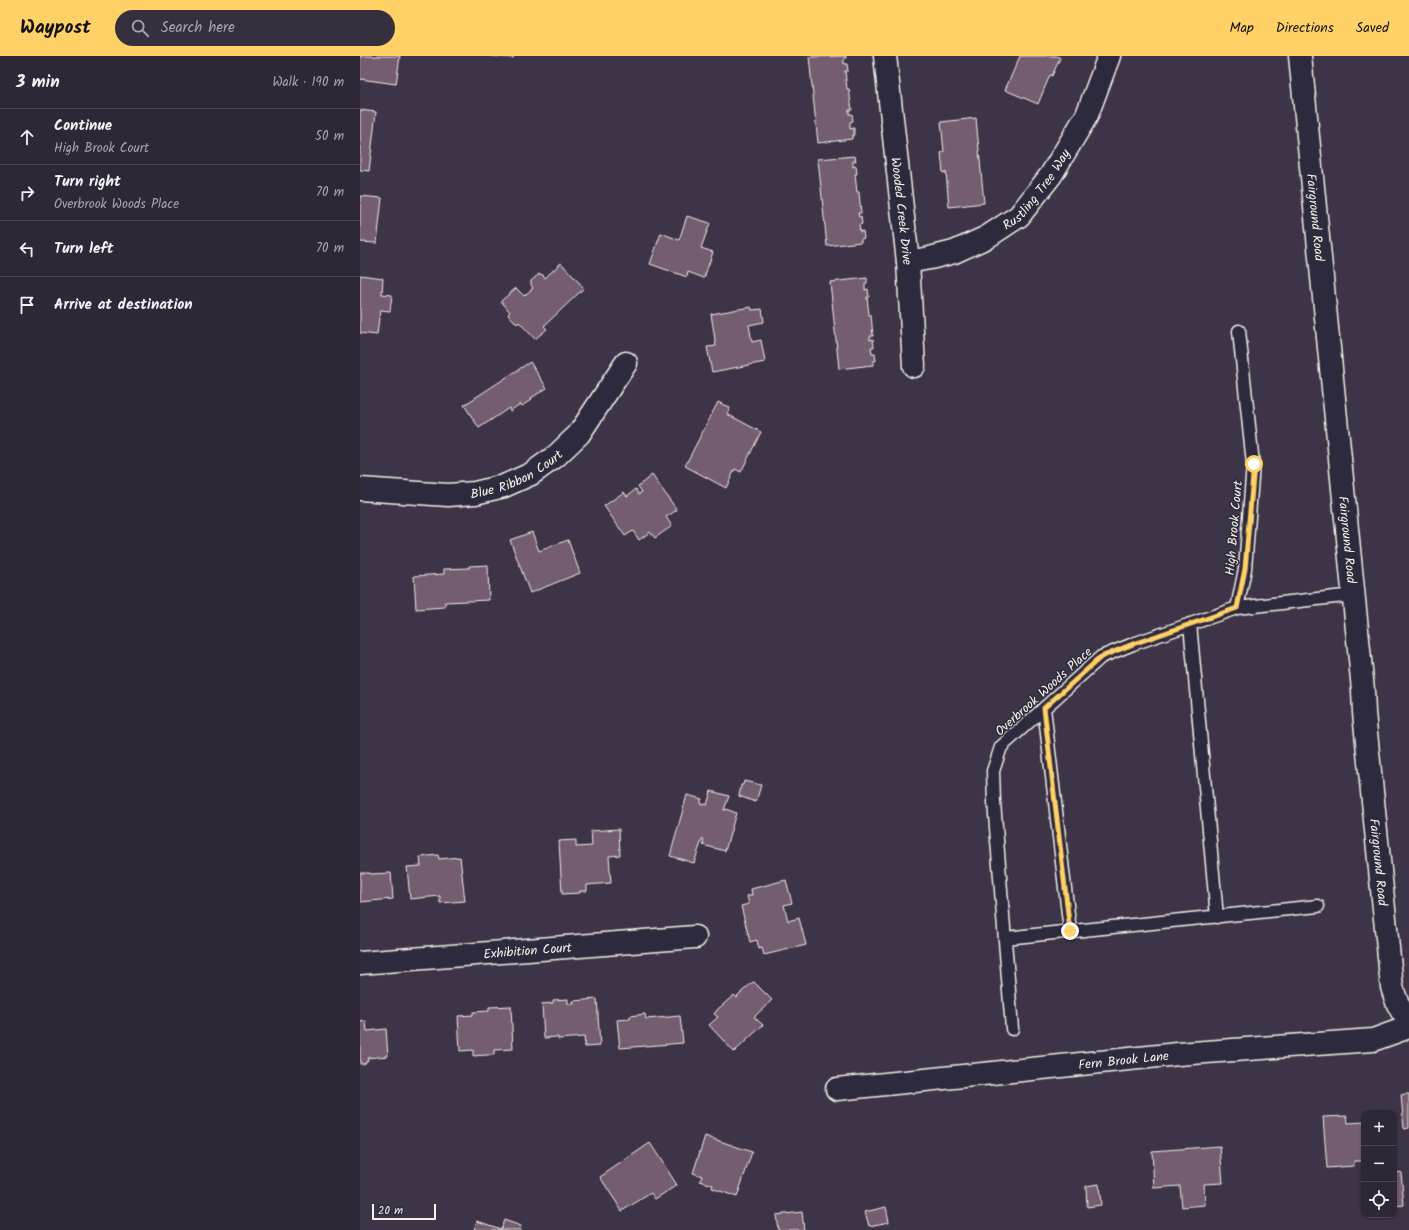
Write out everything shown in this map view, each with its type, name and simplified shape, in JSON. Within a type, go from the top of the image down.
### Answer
[{"type":"street","name":"Wooded Creek Drive","points":[[885,56],[908,262],[914,366]]},
{"type":"street","name":"Rustling Tree Way","points":[[908,262],[954,252],[988,237],[1019,216],[1051,175],[1087,115],[1109,56]]},
{"type":"street","name":"Fairground Road","points":[[1300,56],[1392,988],[1397,1003],[1404,1015],[1409,1019]]},
{"type":"street","name":"Blue Ribbon Court","points":[[360,489],[441,495],[475,493],[504,486],[530,474],[556,456],[578,434],[626,363]]},
{"type":"street","name":"Exhibition Court","points":[[360,963],[695,937]]},
{"type":"street","name":"Fern Brook Lane","points":[[837,1088],[1178,1054],[1373,1040],[1409,1027]]},
{"type":"lane","name":"High Brook Court","points":[[1237,608],[1245,569],[1254,464],[1239,331]]},
{"type":"lane","name":"Overbrook Woods Place","points":[[1012,1029],[993,771],[1001,747],[1101,657],[1133,644],[1237,608],[1353,596]]},
{"type":"lane","points":[[1190,624],[1217,917]]},
{"type":"lane","points":[[1044,708],[1070,931]]},
{"type":"lane","points":[[1005,938],[1318,906]]},
{"type":"building","points":[[360,56],[400,56],[396,84],[360,79]]},
{"type":"building","points":[[492,56],[514,56],[513,58]]},
{"type":"building","points":[[846,56],[846,58],[844,58],[844,64],[847,64],[848,71],[845,71],[847,89],[849,89],[852,110],[849,110],[849,114],[852,114],[853,121],[850,122],[850,129],[854,128],[854,135],[852,136],[852,139],[818,143],[809,57]]},
{"type":"building","points":[[1020,56],[1057,56],[1060,58],[1052,76],[1050,75],[1038,104],[1005,90]]},
{"type":"building","points":[[360,110],[376,112],[369,171],[360,170]]},
{"type":"building","points":[[976,118],[984,203],[949,207],[946,172],[943,173],[941,153],[944,152],[941,122]]},
{"type":"building","points":[[855,156],[856,161],[853,161],[853,167],[856,166],[857,174],[855,174],[857,192],[859,192],[861,213],[858,213],[859,217],[861,216],[862,224],[859,225],[860,232],[863,231],[864,238],[861,239],[861,242],[827,246],[818,159]]},
{"type":"building","points":[[360,196],[382,198],[377,243],[360,242]]},
{"type":"building","points":[[687,216],[710,223],[701,248],[713,252],[704,278],[688,272],[687,277],[650,264],[661,233],[679,240]]},
{"type":"building","points":[[561,263],[584,288],[544,326],[547,329],[535,339],[519,322],[517,324],[508,314],[510,312],[501,301],[516,288],[524,296],[533,288],[531,281],[539,274],[543,275],[545,278]]},
{"type":"building","points":[[360,275],[383,278],[382,294],[392,295],[390,311],[380,310],[377,335],[360,333]]},
{"type":"building","points":[[867,278],[865,290],[868,289],[869,297],[867,297],[869,315],[871,315],[873,336],[870,336],[870,340],[873,339],[874,347],[871,347],[872,354],[875,354],[876,361],[873,361],[873,365],[839,369],[830,282]]},
{"type":"building","points":[[751,307],[752,310],[762,309],[764,322],[749,325],[752,342],[761,340],[765,362],[712,372],[707,347],[716,346],[711,314]]},
{"type":"building","points":[[530,362],[547,388],[531,398],[532,399],[522,406],[520,404],[510,411],[509,408],[479,428],[464,405]]},
{"type":"building","points":[[718,402],[730,408],[727,414],[761,432],[741,472],[735,469],[726,488],[685,466]]},
{"type":"building","points":[[652,475],[677,510],[666,517],[672,526],[655,538],[650,532],[639,540],[633,531],[625,536],[604,506],[624,492],[627,496],[636,489],[639,494],[642,492],[638,486]]},
{"type":"building","points":[[532,532],[539,551],[568,540],[580,573],[530,593],[510,540]]},
{"type":"building","points":[[488,565],[489,600],[445,602],[445,607],[416,609],[414,576],[444,574],[444,569],[469,568],[469,566]]},
{"type":"building","points":[[744,781],[761,785],[756,802],[739,796],[741,785],[743,785]]},
{"type":"building","points":[[711,791],[729,796],[724,810],[726,809],[736,813],[725,851],[703,845],[704,840],[702,840],[694,863],[670,856],[687,795],[702,799],[700,803],[707,805]]},
{"type":"building","points":[[619,829],[620,855],[609,856],[611,883],[587,885],[587,891],[562,894],[559,841],[576,840],[576,847],[592,846],[591,831]]},
{"type":"building","points":[[438,855],[439,859],[460,857],[465,901],[440,903],[440,896],[410,899],[407,867],[421,866],[420,857]]},
{"type":"building","points":[[360,873],[391,873],[393,899],[360,902]]},
{"type":"building","points":[[786,880],[792,903],[784,905],[788,921],[799,918],[806,945],[764,955],[762,948],[759,949],[757,940],[750,942],[741,906],[749,904],[747,896],[752,895],[751,889]]},
{"type":"building","points":[[753,982],[772,1000],[754,1017],[763,1025],[734,1052],[709,1025],[718,1017],[714,1014],[718,1009],[734,995],[737,998],[737,996]]},
{"type":"building","points":[[568,999],[568,1004],[574,1004],[573,1001],[597,999],[600,1046],[585,1047],[584,1037],[558,1039],[558,1037],[544,1038],[542,1004],[553,1003],[553,1000]]},
{"type":"building","points":[[511,1006],[513,1049],[494,1050],[494,1055],[473,1056],[473,1050],[460,1051],[458,1016],[473,1015],[473,1012],[489,1011],[489,1007]]},
{"type":"building","points":[[645,1014],[646,1019],[680,1016],[683,1043],[620,1048],[617,1020],[630,1019],[630,1016]]},
{"type":"building","points":[[366,1021],[367,1031],[386,1029],[388,1056],[367,1058],[368,1060],[364,1064],[360,1064],[360,1022]]},
{"type":"building","points":[[1409,1094],[1409,1128],[1404,1129],[1401,1095]]},
{"type":"building","points":[[1347,1116],[1348,1123],[1361,1122],[1361,1161],[1354,1161],[1354,1166],[1327,1168],[1323,1117]]},
{"type":"building","points":[[705,1136],[752,1152],[737,1197],[712,1188],[713,1185],[700,1181],[702,1176],[693,1173]]},
{"type":"building","points":[[650,1143],[677,1185],[655,1199],[651,1193],[622,1211],[600,1177]]},
{"type":"building","points":[[1220,1146],[1223,1183],[1204,1184],[1205,1205],[1182,1207],[1180,1186],[1154,1188],[1152,1151]]},
{"type":"building","points":[[1401,1172],[1404,1205],[1397,1206],[1397,1173]]},
{"type":"building","points":[[1099,1184],[1101,1205],[1087,1207],[1086,1186]]},
{"type":"building","points":[[886,1207],[889,1222],[869,1226],[865,1212]]},
{"type":"building","points":[[802,1212],[804,1230],[778,1230],[776,1215]]},
{"type":"building","points":[[504,1220],[521,1226],[520,1230],[474,1230],[477,1221],[501,1229]]},
{"type":"route","points":[[1070,931],[1044,708],[1101,657],[1133,644],[1237,608],[1245,569],[1254,464]]}]
